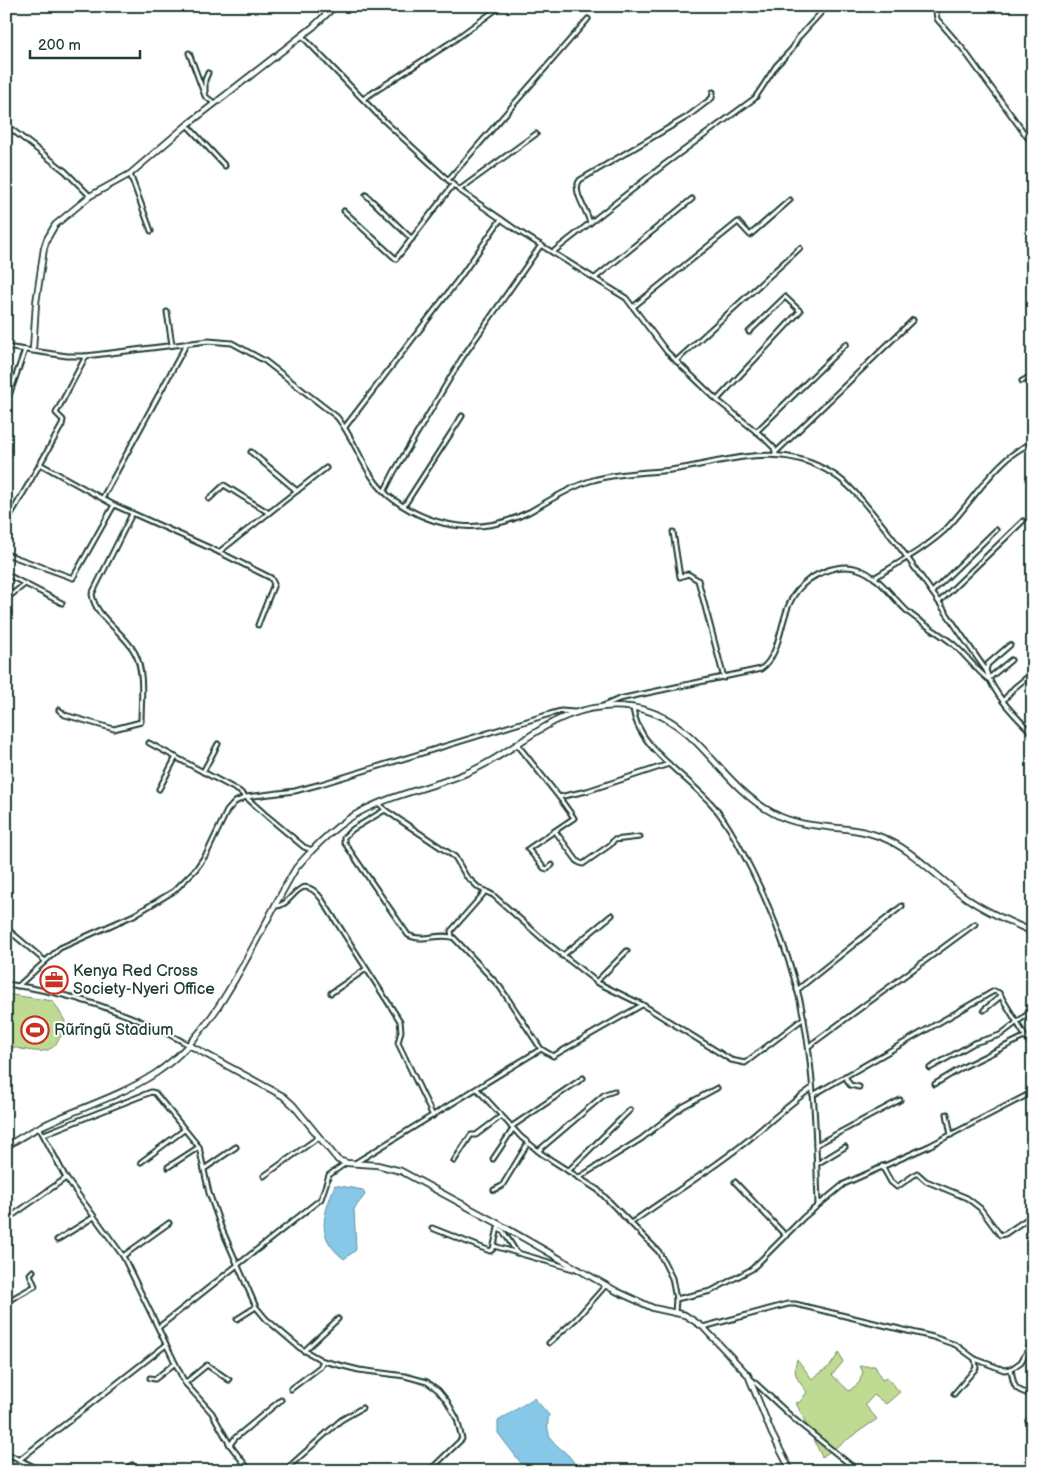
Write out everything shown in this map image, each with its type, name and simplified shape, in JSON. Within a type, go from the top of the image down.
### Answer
[{"type":"main road","points":[[33,350],[36,303],[47,239],[59,222],[90,196],[130,174],[187,124],[302,36],[335,6]]},
{"type":"main road","points":[[6,1147],[39,1127],[138,1084],[164,1068],[190,1045],[220,1003],[296,868],[312,850],[352,816],[379,803],[469,772],[540,728],[574,712],[603,707],[633,708],[656,714],[683,729],[743,790],[774,814],[804,824],[880,836],[910,852],[968,899],[1033,932]]},
{"type":"main road","points":[[190,1045],[283,1096],[338,1160],[347,1163],[377,1165],[401,1171],[606,1285],[653,1308],[685,1315],[703,1327],[748,1375],[772,1434],[791,1471]]},
{"type":"street","points":[[52,6],[80,6]]},
{"type":"street","points":[[363,99],[453,41],[501,6]]},
{"type":"street","points":[[554,252],[755,98],[776,66],[827,6]]},
{"type":"street","points":[[939,6],[936,12],[937,19],[963,49],[1033,145]]},
{"type":"street","points":[[448,180],[588,19]]},
{"type":"street","points":[[302,36],[363,99],[459,190],[501,220],[626,298],[667,352],[717,400],[772,446],[776,453]]},
{"type":"street","points":[[189,53],[208,100],[214,103]]},
{"type":"street","points":[[208,72],[205,86],[208,100]]},
{"type":"street","points":[[590,223],[588,212],[576,190],[576,184],[687,117],[712,98],[713,92]]},
{"type":"street","points":[[187,124],[226,166]]},
{"type":"street","points":[[6,125],[64,171],[90,196]]},
{"type":"street","points":[[459,190],[536,134]]},
{"type":"street","points":[[130,174],[151,231]]},
{"type":"street","points":[[344,211],[396,259],[453,185]]},
{"type":"street","points":[[366,195],[412,239]]},
{"type":"street","points":[[595,278],[692,199]]},
{"type":"street","points":[[633,307],[738,222],[747,234],[750,235],[790,200]]},
{"type":"street","points":[[345,428],[461,276],[501,220]]},
{"type":"street","points":[[384,492],[462,358],[541,245]]},
{"type":"street","points":[[676,361],[800,248]]},
{"type":"street","points":[[717,400],[800,311],[786,297],[749,332]]},
{"type":"street","points":[[167,312],[172,345]]},
{"type":"street","points":[[776,453],[913,320]]},
{"type":"street","points":[[6,347],[67,356],[86,356],[187,343],[218,341],[232,343],[246,350],[326,408],[345,428],[369,473],[384,492],[404,506],[435,520],[464,528],[475,528],[515,518],[569,489],[592,480],[676,469],[748,454],[776,453],[817,466],[843,481],[908,556],[986,670],[988,679]]},
{"type":"street","points":[[103,497],[187,343]]},
{"type":"street","points":[[756,432],[846,344]]},
{"type":"street","points":[[6,404],[24,350]]},
{"type":"street","points":[[6,523],[62,424],[63,420],[56,413],[86,356]]},
{"type":"street","points":[[1022,381],[1033,375]]},
{"type":"street","points":[[404,506],[462,416]]},
{"type":"street","points":[[874,578],[920,549],[948,526],[1004,461],[1017,450],[1033,443]]},
{"type":"street","points":[[251,452],[297,491]]},
{"type":"street","points":[[40,464],[103,497],[114,505],[219,552],[273,581],[258,625]]},
{"type":"street","points":[[219,552],[326,468]]},
{"type":"street","points":[[209,499],[224,485],[269,514]]},
{"type":"street","points":[[6,554],[73,578],[114,505]]},
{"type":"street","points":[[59,710],[65,715],[114,729],[141,722],[138,659],[127,642],[97,610],[92,594],[132,513]]},
{"type":"street","points":[[939,603],[1023,521]]},
{"type":"street","points":[[932,592],[996,530]]},
{"type":"street","points":[[673,532],[680,576],[688,574],[698,580],[724,678]]},
{"type":"street","points":[[603,707],[619,699],[748,673],[768,664],[774,654],[788,606],[796,592],[806,581],[826,572],[846,567],[858,568],[874,578],[908,612],[952,643],[988,679],[1003,701],[1033,734]]},
{"type":"street","points":[[6,574],[62,603]]},
{"type":"street","points":[[6,599],[25,584]]},
{"type":"street","points":[[986,670],[988,664],[1010,645]]},
{"type":"street","points":[[988,679],[1011,660]]},
{"type":"street","points":[[1003,701],[1014,688],[1030,675]]},
{"type":"street","points":[[633,708],[637,725],[652,747],[715,808],[734,838],[769,908],[797,990],[804,1018],[813,1095],[818,1205]]},
{"type":"street","points":[[18,986],[45,960],[66,945],[152,906],[174,891],[196,869],[208,853],[228,809],[246,797],[322,784],[561,710],[574,712]]},
{"type":"street","points":[[149,743],[239,790],[267,816],[312,850]]},
{"type":"street","points":[[203,772],[218,744]]},
{"type":"street","points":[[517,744],[574,818],[528,849],[544,868],[547,869],[552,866]]},
{"type":"street","points":[[158,790],[176,757]]},
{"type":"street","points":[[559,797],[669,764]]},
{"type":"street","points":[[379,803],[385,810],[455,857],[466,876],[479,888],[493,895],[562,956],[596,982],[643,1005],[731,1060],[740,1063],[750,1060],[804,1018]]},
{"type":"street","points":[[385,810],[353,829],[344,837],[344,842],[408,935],[415,938],[452,937]]},
{"type":"street","points":[[554,831],[578,862],[582,864],[610,845],[614,840],[640,838]]},
{"type":"street","points":[[275,906],[284,904],[298,889],[312,889],[341,928],[400,1021],[401,1031],[398,1044],[433,1116]]},
{"type":"street","points":[[486,891],[451,931],[452,937],[481,964],[500,986],[541,1049],[553,1056],[643,1005]]},
{"type":"street","points":[[797,990],[902,906]]},
{"type":"street","points":[[562,956],[612,915]]},
{"type":"street","points":[[808,1046],[975,924]]},
{"type":"street","points":[[6,928],[45,960]]},
{"type":"street","points":[[596,982],[626,951]]},
{"type":"street","points":[[331,993],[366,968]]},
{"type":"street","points":[[6,984],[69,997],[109,1010],[165,1032],[190,1045]]},
{"type":"street","points":[[813,1095],[994,991],[997,991],[1001,996],[1024,1037],[1033,1049]]},
{"type":"street","points":[[984,1010],[1001,996]]},
{"type":"street","points":[[930,1068],[974,1043],[1000,1035],[1033,1010]]},
{"type":"street","points":[[935,1084],[962,1067],[1024,1037]]},
{"type":"street","points":[[355,1163],[541,1049]]},
{"type":"street","points":[[845,1076],[850,1085],[859,1087]]},
{"type":"street","points":[[493,1159],[512,1128],[584,1078]]},
{"type":"street","points":[[578,1178],[640,1139],[682,1106],[717,1088]]},
{"type":"street","points":[[631,1223],[746,1142],[789,1108],[797,1098],[812,1088]]},
{"type":"street","points":[[477,1089],[500,1117],[528,1143],[598,1190],[659,1252],[672,1278],[676,1299],[675,1312]]},
{"type":"street","points":[[538,1151],[604,1094],[614,1091]]},
{"type":"street","points":[[44,1134],[151,1092],[157,1095],[199,1147],[209,1193],[256,1306],[266,1319],[304,1351],[324,1361],[359,1370],[405,1376],[427,1382],[438,1390],[457,1419],[462,1439],[429,1471]]},
{"type":"street","points":[[676,1299],[711,1291],[752,1269],[818,1205],[844,1184],[951,1135],[1033,1092]]},
{"type":"street","points":[[816,1145],[900,1100]]},
{"type":"street","points":[[568,1171],[630,1110]]},
{"type":"street","points":[[947,1114],[951,1135]]},
{"type":"street","points":[[454,1161],[471,1135],[476,1136],[500,1117]]},
{"type":"street","points":[[39,1127],[66,1178],[123,1256],[174,1364],[185,1383],[212,1413],[230,1445],[250,1471]]},
{"type":"street","points":[[141,1162],[184,1130]]},
{"type":"street","points":[[264,1176],[319,1136]]},
{"type":"street","points":[[494,1190],[500,1189],[528,1143]]},
{"type":"street","points":[[168,1167],[199,1147]]},
{"type":"street","points":[[204,1169],[236,1147]]},
{"type":"street","points":[[817,1165],[845,1147]]},
{"type":"street","points":[[1033,1148],[1033,1174]]},
{"type":"street","points":[[158,1327],[320,1199],[329,1175],[347,1163]]},
{"type":"street","points":[[882,1166],[891,1182],[897,1187],[917,1173],[926,1181],[962,1194],[980,1208],[1000,1235],[1033,1215]]},
{"type":"street","points":[[6,1220],[66,1178]]},
{"type":"street","points":[[735,1182],[786,1236]]},
{"type":"street","points":[[57,1240],[94,1217]]},
{"type":"street","points":[[123,1256],[169,1223]]},
{"type":"street","points":[[432,1228],[490,1251],[494,1246],[499,1226]]},
{"type":"street","points":[[499,1226],[518,1254]]},
{"type":"street","points":[[494,1246],[572,1270],[575,1267]]},
{"type":"street","points":[[6,1302],[36,1286],[30,1274],[33,1272]]},
{"type":"street","points":[[549,1343],[576,1319],[606,1285]]},
{"type":"street","points":[[703,1327],[780,1306],[795,1304],[933,1337],[956,1345],[975,1360],[995,1368],[1011,1369],[1027,1355],[1033,1341]]},
{"type":"street","points":[[237,1319],[256,1306]]},
{"type":"street","points":[[304,1351],[338,1320]]},
{"type":"street","points":[[19,1460],[166,1345]]},
{"type":"street","points":[[954,1394],[976,1368],[975,1360]]},
{"type":"street","points":[[291,1389],[324,1361]]},
{"type":"street","points":[[150,1378],[155,1379],[174,1364]]},
{"type":"street","points":[[185,1383],[207,1364],[229,1380]]},
{"type":"street","points":[[1011,1369],[1015,1388],[1019,1392],[1033,1395]]},
{"type":"street","points":[[748,1375],[795,1420],[858,1471]]},
{"type":"street","points":[[230,1445],[235,1438],[281,1400]]},
{"type":"street","points":[[284,1471],[341,1420],[362,1408]]},
{"type":"street","points":[[1028,1421],[1033,1415]]},
{"type":"street","points":[[6,1453],[42,1471]]},
{"type":"street","points":[[123,1471],[132,1465],[138,1471]]},
{"type":"green space","name":"Rũrĩngũ Stadium","points":[[6,994],[53,1001],[65,1021],[62,1034],[52,1048],[45,1051],[37,1051],[6,1046]]},
{"type":"green space","points":[[839,1353],[843,1362],[832,1375],[849,1391],[859,1383],[863,1372],[860,1366],[875,1366],[882,1380],[887,1378],[900,1392],[886,1404],[874,1395],[865,1405],[877,1419],[822,1457],[796,1403],[800,1402],[807,1392],[797,1377],[795,1369],[797,1359],[812,1379],[830,1366]]},
{"type":"water","points":[[335,1185],[363,1190],[365,1195],[354,1209],[356,1250],[344,1259],[335,1250],[325,1234],[324,1225],[327,1206]]},
{"type":"water","points":[[534,1398],[549,1415],[549,1434],[553,1441],[569,1456],[577,1471],[527,1471],[498,1433],[498,1421]]},
{"type":"place","name":"Kenya Red Cross Society-Nyeri Office","points":[[54,980]]},
{"type":"place","name":"Rũrĩngũ Stadium","points":[[35,1030]]}]
